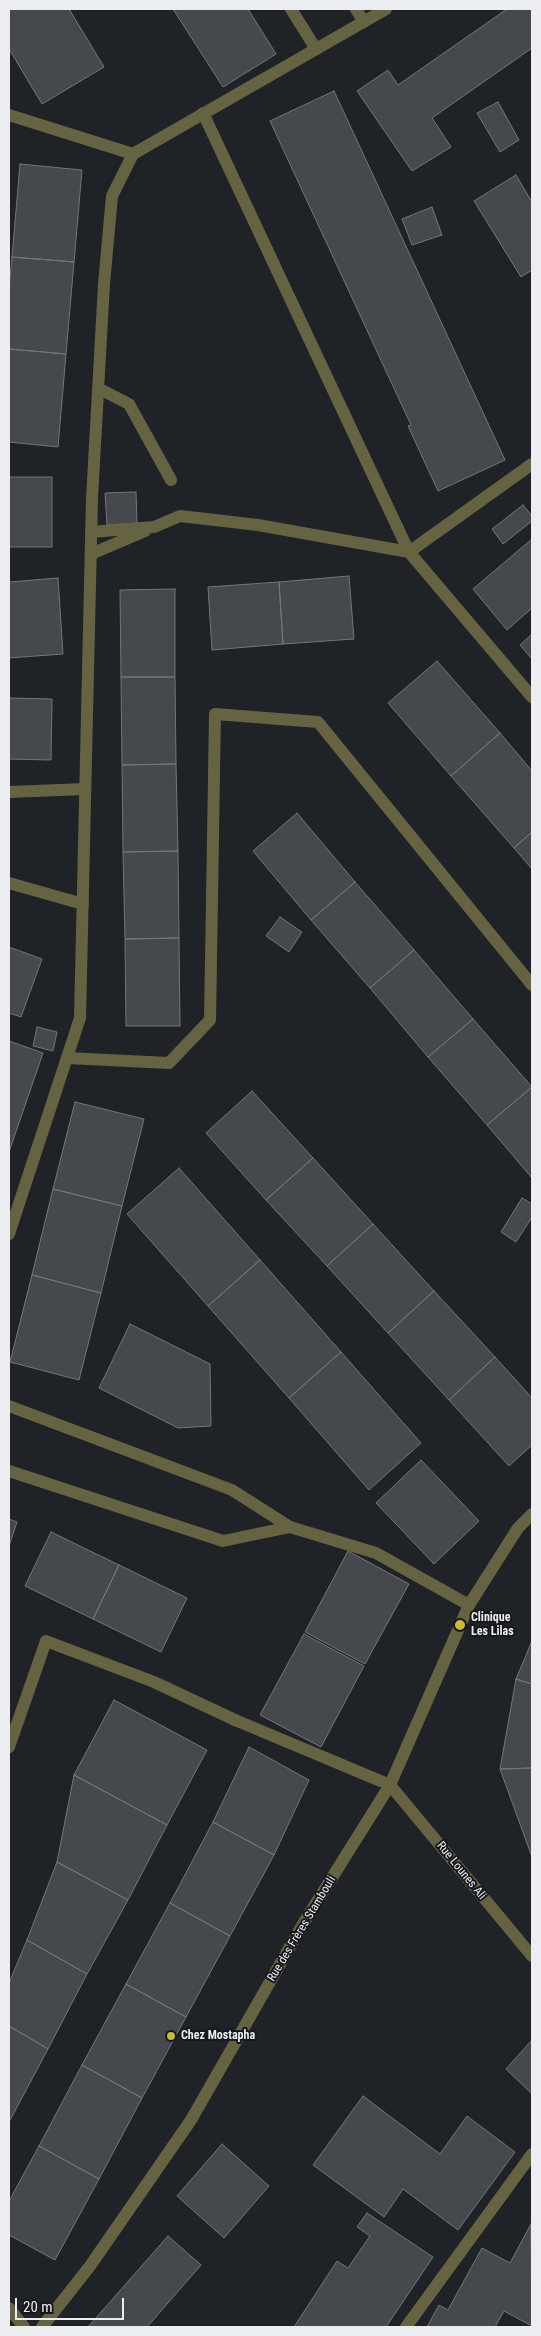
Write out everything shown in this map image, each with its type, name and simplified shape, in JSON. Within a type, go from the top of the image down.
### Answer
[{"type":"street","points":[[291,9],[316,49]]},
{"type":"street","points":[[356,9],[364,22]]},
{"type":"street","points":[[9,1234],[80,1018],[91,532],[104,284],[112,196],[133,154],[386,9]]},
{"type":"street","points":[[203,114],[409,552],[532,697]]},
{"type":"street","points":[[9,115],[133,154]]},
{"type":"street","points":[[98,388],[128,404],[171,480]]},
{"type":"street","points":[[91,554],[180,516],[258,525],[409,552],[532,464]]},
{"type":"street","points":[[91,532],[154,527]]},
{"type":"street","points":[[67,1058],[169,1063],[210,1020],[215,714],[318,722],[532,985]]},
{"type":"street","points":[[9,792],[85,789]]},
{"type":"street","points":[[9,883],[82,904]]},
{"type":"street","points":[[9,1406],[232,1490],[290,1527],[376,1553],[468,1605]]},
{"type":"street","points":[[9,1471],[223,1541],[290,1527]]},
{"type":"street","name":"Rue des Frères Stambouli","points":[[42,2327],[90,2266],[191,2120],[303,1924],[390,1786],[468,1605],[518,1528],[532,1514]]},
{"type":"street","points":[[9,1746],[46,1641],[154,1682],[235,1720],[390,1786]]},
{"type":"street","name":"Rue Lounes Ali","points":[[390,1786],[532,1956]]},
{"type":"street","points":[[406,2327],[532,2154]]},
{"type":"street","points":[[9,2308],[24,2327]]},
{"type":"building","points":[[69,9],[104,67],[42,104],[9,49],[9,10]]},
{"type":"building","points":[[173,9],[248,9],[276,54],[223,87]]},
{"type":"building","points":[[507,9],[532,9],[532,48],[432,118],[451,147],[412,171],[357,91],[388,70],[398,85]]},
{"type":"building","points":[[334,91],[505,460],[438,491],[408,426],[411,425],[270,121]]},
{"type":"building","points":[[498,102],[519,140],[500,152],[477,113]]},
{"type":"building","points":[[20,164],[82,170],[74,262],[12,257]]},
{"type":"building","points":[[516,175],[532,202],[532,270],[521,277],[474,201]]},
{"type":"building","points":[[432,207],[442,235],[412,245],[402,219]]},
{"type":"building","points":[[12,257],[74,262],[66,354],[9,349],[9,290]]},
{"type":"building","points":[[9,349],[66,354],[58,447],[9,442]]},
{"type":"building","points":[[9,477],[52,477],[52,547],[9,547]]},
{"type":"building","points":[[136,492],[137,523],[107,525],[105,493]]},
{"type":"building","points":[[523,505],[532,516],[532,521],[503,544],[492,529]]},
{"type":"building","points":[[532,539],[532,608],[507,630],[473,589]]},
{"type":"building","points":[[349,576],[354,639],[283,644],[279,582]]},
{"type":"building","points":[[58,578],[63,654],[9,658],[9,582]]},
{"type":"building","points":[[279,582],[283,644],[212,650],[208,587]]},
{"type":"building","points":[[175,589],[175,677],[121,677],[120,590]]},
{"type":"building","points":[[532,634],[532,659],[520,645]]},
{"type":"building","points":[[437,661],[500,733],[451,776],[388,703]]},
{"type":"building","points":[[121,677],[175,677],[176,764],[122,765]]},
{"type":"building","points":[[9,698],[52,699],[51,760],[9,759]]},
{"type":"building","points":[[500,733],[532,771],[532,832],[514,848],[451,776]]},
{"type":"building","points":[[176,764],[178,851],[123,852],[122,765]]},
{"type":"building","points":[[297,813],[355,882],[311,920],[253,851]]},
{"type":"building","points":[[532,832],[532,869],[514,848]]},
{"type":"building","points":[[178,851],[179,938],[125,939],[123,852]]},
{"type":"building","points":[[355,882],[414,950],[370,988],[311,920]]},
{"type":"building","points":[[280,917],[302,932],[289,952],[266,936]]},
{"type":"building","points":[[179,938],[180,1026],[126,1026],[125,939]]},
{"type":"building","points":[[9,947],[42,959],[21,1017],[9,1013]]},
{"type":"building","points":[[414,950],[473,1019],[428,1057],[370,988]]},
{"type":"building","points":[[473,1019],[532,1087],[487,1125],[428,1057]]},
{"type":"building","points":[[37,1027],[57,1032],[53,1051],[33,1046]]},
{"type":"building","points":[[9,1041],[43,1053],[9,1152]]},
{"type":"building","points":[[532,1087],[532,1178],[487,1125]]},
{"type":"building","points":[[252,1091],[313,1158],[266,1200],[206,1133]]},
{"type":"building","points":[[75,1102],[144,1119],[122,1206],[53,1189]]},
{"type":"building","points":[[313,1158],[373,1224],[327,1266],[266,1200]]},
{"type":"building","points":[[179,1168],[260,1260],[208,1306],[127,1214]]},
{"type":"building","points":[[53,1189],[122,1206],[101,1293],[32,1275]]},
{"type":"building","points":[[522,1198],[532,1204],[532,1217],[516,1242],[501,1232]]},
{"type":"building","points":[[373,1224],[434,1291],[388,1333],[327,1266]]},
{"type":"building","points":[[260,1260],[341,1352],[289,1398],[208,1306]]},
{"type":"building","points":[[32,1275],[101,1293],[79,1380],[10,1362]]},
{"type":"building","points":[[434,1291],[495,1357],[449,1400],[388,1333]]},
{"type":"building","points":[[130,1324],[210,1364],[211,1426],[178,1428],[99,1388]]},
{"type":"building","points":[[341,1352],[421,1443],[369,1490],[289,1398]]},
{"type":"building","points":[[495,1357],[532,1398],[532,1445],[509,1466],[449,1400]]},
{"type":"building","points":[[421,1460],[479,1521],[434,1564],[376,1503]]},
{"type":"building","points":[[9,1519],[17,1522],[9,1546]]},
{"type":"building","points":[[51,1532],[119,1565],[93,1619],[25,1586]]},
{"type":"building","points":[[348,1551],[409,1584],[365,1664],[305,1632]]},
{"type":"building","points":[[119,1565],[187,1598],[161,1652],[93,1619]]},
{"type":"building","points":[[304,1634],[364,1666],[321,1747],[260,1715]]},
{"type":"building","points":[[532,1641],[532,1684],[516,1679]]},
{"type":"building","points":[[516,1679],[532,1684],[532,1768],[500,1769]]},
{"type":"building","points":[[114,1700],[207,1750],[167,1825],[74,1775]]},
{"type":"building","points":[[249,1747],[309,1780],[274,1855],[213,1822]]},
{"type":"building","points":[[532,1768],[532,1857],[500,1769]]},
{"type":"building","points":[[74,1775],[167,1825],[128,1900],[57,1862]]},
{"type":"building","points":[[213,1822],[274,1855],[230,1936],[170,1903]]},
{"type":"building","points":[[57,1862],[128,1900],[87,1974],[27,1940]]},
{"type":"building","points":[[170,1903],[230,1936],[186,2017],[126,1984]]},
{"type":"building","points":[[27,1940],[87,1974],[48,2049],[9,2026],[9,1983]]},
{"type":"building","points":[[126,1984],[186,2017],[142,2098],[82,2065]]},
{"type":"building","points":[[9,2026],[48,2049],[9,2122]]},
{"type":"building","points":[[532,2040],[532,2094],[506,2069]]},
{"type":"building","points":[[82,2065],[142,2098],[99,2179],[39,2146]]},
{"type":"building","points":[[363,2096],[440,2154],[467,2116],[515,2152],[458,2230],[403,2189],[384,2217],[313,2165]]},
{"type":"building","points":[[222,2144],[269,2186],[224,2238],[177,2196]]},
{"type":"building","points":[[39,2146],[99,2179],[55,2260],[9,2235],[9,2201]]},
{"type":"building","points":[[367,2213],[433,2257],[386,2327],[294,2327],[337,2261],[348,2268],[370,2236],[357,2227]]},
{"type":"building","points":[[531,2224],[532,2326],[504,2311],[495,2327],[427,2327],[439,2305],[448,2310],[482,2248],[510,2263]]},
{"type":"building","points":[[168,2236],[201,2265],[147,2327],[88,2327]]},
{"type":"place","name":"Clinique Les Lilas","points":[[460,1625]]},
{"type":"place","name":"Chez Mostapha","points":[[171,2036]]}]
